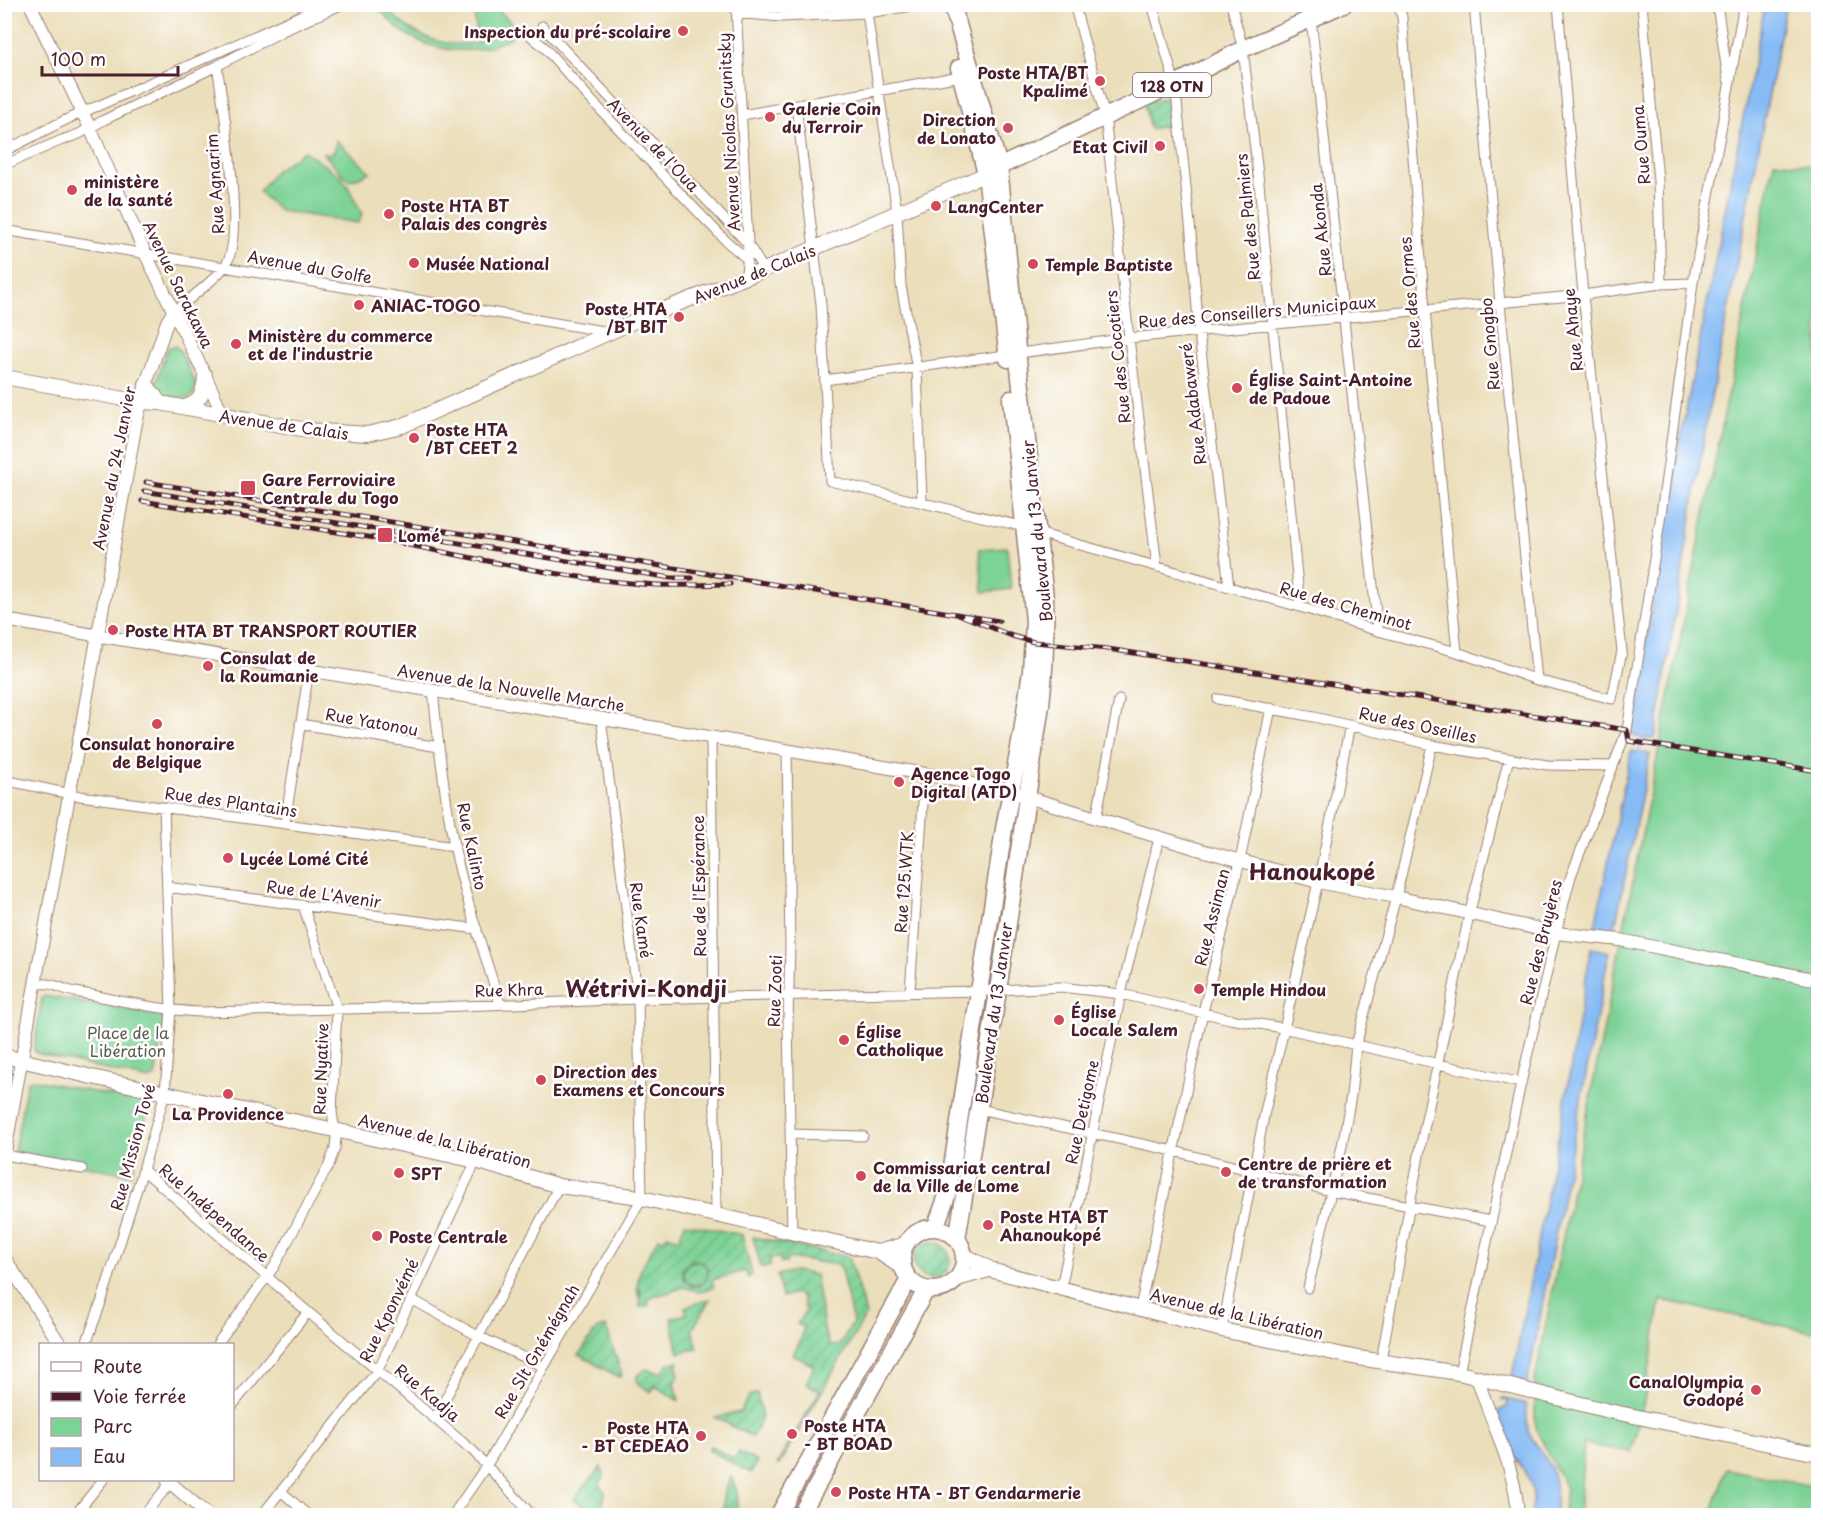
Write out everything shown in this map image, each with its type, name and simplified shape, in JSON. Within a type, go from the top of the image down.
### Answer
[{"type":"highway","name":"Boulevard du 13 Janvier","points":[[940,4],[961,76],[993,170]]},
{"type":"highway","name":"Boulevard du 13 Janvier","points":[[952,4],[993,170],[1031,530],[1035,625],[1022,732],[1011,792],[988,990],[979,1109],[961,1247]]},
{"type":"highway","name":"Avenue de Calais","points":[[993,170],[1175,84],[1310,11],[1344,4]]},
{"type":"highway","name":"Boulevard du 13 Janvier","points":[[935,1228],[948,1193],[1028,798],[1045,664],[1045,598],[1031,530]]},
{"type":"highway","points":[[935,1228],[944,1230],[961,1247],[962,1271],[957,1279],[943,1288],[926,1290],[917,1286],[907,1274],[902,1261],[906,1244],[916,1233],[935,1228]]},
{"type":"highway","points":[[778,1515],[907,1274]]},
{"type":"highway","points":[[800,1515],[926,1290]]},
{"type":"highway","points":[[822,1436],[839,1446]]},
{"type":"main road","name":"Avenue de Calais","points":[[4,377],[307,430],[355,434],[378,432],[412,421],[611,332],[815,249],[993,170]]},
{"type":"main road","points":[[184,407],[193,405],[200,399],[205,375]]},
{"type":"main road","points":[[146,384],[160,403]]},
{"type":"main road","name":"Avenue de la Libération","points":[[4,1056],[476,1161],[559,1186],[642,1198],[878,1252]]},
{"type":"main road","points":[[878,1252],[906,1244]]},
{"type":"main road","points":[[961,1247],[989,1270]]},
{"type":"main road","points":[[878,1252],[907,1274]]},
{"type":"main road","points":[[957,1279],[989,1270]]},
{"type":"main road","name":"Avenue de la Libération","points":[[989,1270],[1222,1330],[1358,1358],[1458,1373],[1478,1380],[1609,1411],[1818,1454]]},
{"type":"street","name":"Avenue Sarakawa","points":[[30,4],[223,415]]},
{"type":"street","points":[[4,151],[71,116],[326,4]]},
{"type":"street","points":[[4,165],[79,134],[283,31],[344,4]]},
{"type":"street","points":[[819,4],[820,15]]},
{"type":"street","points":[[736,9],[781,17],[867,13],[925,4]]},
{"type":"street","name":"Rue des Cocotiers","points":[[1074,4],[1105,116],[1157,566]]},
{"type":"street","name":"Rue Adabaweré","points":[[1152,4],[1175,84],[1191,234],[1198,333],[1229,587]]},
{"type":"street","name":"Rue des Palmiers","points":[[1231,4],[1243,48],[1273,323],[1300,607]]},
{"type":"street","name":"Rue des Ormes","points":[[1398,4],[1403,28],[1425,310],[1457,652]]},
{"type":"street","name":"Rue Gnogbo","points":[[1474,4],[1500,303],[1537,680]]},
{"type":"street","name":"Rue Ahaye","points":[[1558,4],[1583,295],[1622,651]]},
{"type":"street","name":"Rue Ouma","points":[[1642,4],[1658,180],[1661,284]]},
{"type":"street","points":[[1717,4],[1729,87]]},
{"type":"street","name":"Rue des Bruyères","points":[[1458,1373],[1556,933],[1571,876],[1627,730],[1660,521],[1693,283],[1744,4]]},
{"type":"street","name":"Avenue Nicolas Grunitsky","points":[[736,9],[747,259]]},
{"type":"street","name":"Rue Akonda","points":[[1310,11],[1378,632]]},
{"type":"street","points":[[867,13],[897,212],[902,286],[917,369],[922,503]]},
{"type":"street","name":"Avenue de l'Oua","points":[[542,26],[748,244]]},
{"type":"street","name":"Avenue de l'Oua","points":[[531,36],[545,48],[719,234],[747,259]]},
{"type":"street","name":"Rue Agnarim","points":[[217,66],[232,189],[233,246],[225,266]]},
{"type":"street","points":[[742,115],[961,76]]},
{"type":"street","points":[[796,105],[815,249],[825,380]]},
{"type":"street","points":[[55,126],[62,140]]},
{"type":"street","name":"Avenue du Golfe","points":[[4,230],[611,332]]},
{"type":"street","points":[[748,244],[764,270]]},
{"type":"street","points":[[746,276],[747,259]]},
{"type":"street","points":[[173,312],[225,266]]},
{"type":"street","name":"Rue des Conseillers Municipaux","points":[[825,380],[1129,338],[1583,295],[1661,284],[1693,283]]},
{"type":"street","name":"Avenue du 24 Janvier","points":[[70,794],[141,402],[146,384],[170,343],[167,322],[173,312]]},
{"type":"street","points":[[170,343],[190,347]]},
{"type":"street","name":"Rue des Cheminot","points":[[825,380],[830,481],[1031,530],[1300,607],[1378,632],[1457,652],[1537,680],[1612,699],[1622,651]]},
{"type":"street","name":"Avenue de la Nouvelle Marche","points":[[4,620],[711,736],[925,774],[1011,792],[1160,838],[1318,882],[1556,933],[1615,940],[1818,980]]},
{"type":"street","points":[[285,823],[309,670]]},
{"type":"street","name":"Rue Kalinto","points":[[433,690],[439,747],[455,847],[500,1004]]},
{"type":"street","name":"Rue des Oseilles","points":[[1218,699],[1350,725],[1431,745],[1547,765],[1613,766]]},
{"type":"street","points":[[1096,819],[1119,700]]},
{"type":"street","name":"Rue Assiman","points":[[1140,1308],[1203,1012],[1240,861],[1271,708]]},
{"type":"street","name":"Rue Kamé","points":[[601,718],[638,999],[642,1198]]},
{"type":"street","name":"Rue Yatonou","points":[[300,724],[439,747]]},
{"type":"street","points":[[1222,1330],[1283,1028],[1318,882],[1350,725]]},
{"type":"street","name":"Rue de l'Espérance","points":[[711,736],[716,1215]]},
{"type":"street","points":[[1308,1288],[1346,1124],[1356,1045],[1396,897],[1431,745]]},
{"type":"street","name":"Rue Zooti","points":[[787,750],[792,1233]]},
{"type":"street","points":[[1381,1360],[1438,1064],[1470,915],[1509,758]]},
{"type":"street","name":"Rue 125.WTK","points":[[910,992],[925,774]]},
{"type":"street","name":"Rue des Plantains","points":[[4,780],[70,794],[455,847]]},
{"type":"street","points":[[70,794],[5,1156],[82,1169]]},
{"type":"street","name":"Rue Mission Tové","points":[[87,1343],[143,1170],[165,1093],[171,1009],[164,807]]},
{"type":"street","name":"Rue Detigome","points":[[1061,1288],[1121,994],[1160,838]]},
{"type":"street","name":"Rue de L'Avenir","points":[[167,887],[477,929]]},
{"type":"street","points":[[303,905],[337,1009]]},
{"type":"street","name":"Rue Khra","points":[[35,985],[48,982],[66,990],[199,1012],[1060,987],[1121,994],[1283,1028],[1521,1083]]},
{"type":"street","name":"Rue Nyative","points":[[218,1343],[267,1277],[329,1165],[335,1148],[332,1112],[337,1009]]},
{"type":"street","points":[[979,1109],[1174,1151],[1330,1191],[1491,1221]]},
{"type":"street","points":[[790,1134],[863,1136]]},
{"type":"street","name":"Rue Kponvémé","points":[[261,1515],[378,1370],[476,1161]]},
{"type":"street","name":"Rue Indépendance","points":[[143,1170],[267,1277]]},
{"type":"street","points":[[435,1418],[559,1186]]},
{"type":"street","name":"Rue Slt Gnémégnah","points":[[452,1515],[487,1465],[642,1198]]},
{"type":"street","points":[[4,1257],[59,1343]]},
{"type":"street","name":"Rue Kadja","points":[[267,1277],[481,1458],[533,1515]]},
{"type":"street","points":[[411,1299],[478,1336],[544,1367]]},
{"type":"street","points":[[234,1404],[308,1312]]},
{"type":"street","points":[[1478,1380],[1488,1413],[1511,1471],[1517,1495],[1518,1515]]},
{"type":"street","points":[[74,1515],[101,1481]]},
{"type":"street","points":[[144,1515],[169,1481]]},
{"type":"street","points":[[171,1481],[209,1515]]},
{"type":"street","points":[[281,1491],[309,1515]]},
{"type":"green space","points":[[386,4],[403,5],[389,11],[408,28],[441,42],[478,43],[473,5],[494,5],[519,31],[490,46],[458,50],[442,48],[426,44],[398,28],[378,8]]},
{"type":"green space","points":[[1169,97],[1174,124],[1150,129],[1144,102]]},
{"type":"green space","points":[[336,140],[370,172],[348,180],[323,153],[331,154],[335,150]]},
{"type":"green space","points":[[304,151],[339,175],[347,185],[362,214],[358,223],[280,211],[259,192],[275,171]]},
{"type":"green space","points":[[1774,161],[1818,166],[1818,1333],[1661,1300],[1644,1401],[1631,1452],[1584,1444],[1579,1515],[1563,1515],[1566,1488],[1535,1427],[1535,1380]]},
{"type":"green space","points":[[175,346],[181,352],[196,385],[193,395],[186,399],[159,394],[155,386],[166,352],[169,347]]},
{"type":"green space","points":[[1007,547],[1011,589],[983,592],[979,549]]},
{"type":"green space","name":"Place de la Libération","points":[[44,996],[162,1015],[164,1019],[155,1077],[149,1080],[36,1053],[34,1049]]},
{"type":"green space","points":[[31,1079],[146,1103],[148,1108],[132,1175],[14,1152],[27,1082]]},
{"type":"green space","points":[[685,1223],[742,1235],[752,1274],[748,1278],[745,1271],[712,1280],[714,1287],[699,1292],[684,1287],[648,1299],[649,1305],[640,1307],[640,1288],[639,1298],[637,1290],[639,1274],[658,1238],[664,1240],[667,1235],[679,1239]],"holes":[[[692,1260],[701,1261],[708,1269],[707,1280],[700,1286],[691,1286],[683,1277],[683,1269]]]},
{"type":"green space","points":[[753,1237],[849,1257],[866,1315],[779,1465],[777,1464],[820,1391],[806,1383],[814,1366],[793,1355],[804,1327],[797,1324],[807,1310],[804,1308],[803,1298],[796,1293],[782,1297],[777,1275],[795,1271],[815,1275],[825,1333],[830,1346],[839,1345],[853,1323],[840,1265],[787,1258],[786,1263],[781,1263],[780,1258],[770,1258],[770,1266],[761,1267]]},
{"type":"green space","points":[[932,1242],[945,1247],[950,1260],[945,1273],[932,1278],[919,1273],[914,1260],[919,1247]]},
{"type":"green space","points":[[696,1261],[705,1264],[708,1273],[705,1282],[696,1285],[687,1282],[684,1273],[687,1264]]},
{"type":"green space","points":[[710,1299],[692,1330],[698,1348],[679,1353],[671,1318],[687,1314],[685,1307]]},
{"type":"green space","points":[[606,1327],[622,1375],[619,1377],[579,1355],[596,1330]]},
{"type":"green space","points":[[678,1362],[679,1376],[675,1383],[679,1401],[655,1386],[651,1392],[637,1383],[637,1376],[646,1369],[662,1373],[668,1364]]},
{"type":"green space","points":[[757,1394],[762,1417],[752,1437],[715,1417],[740,1412],[750,1395]]},
{"type":"green space","points":[[710,1446],[734,1459],[739,1452],[757,1462],[751,1473],[708,1450]]},
{"type":"green space","points":[[601,1467],[604,1478],[600,1487],[605,1492],[601,1515],[593,1515],[574,1499]]},
{"type":"green space","points":[[1726,1469],[1818,1487],[1818,1515],[1711,1515]]},
{"type":"green space","points":[[731,1477],[738,1501],[734,1515],[724,1515],[723,1495]]},
{"type":"water","points":[[1765,5],[1786,5],[1707,420],[1655,738],[1649,739],[1631,734],[1671,488]]},
{"type":"water","points":[[1631,751],[1650,754],[1613,936],[1594,931]]},
{"type":"water","points":[[1591,948],[1609,952],[1527,1385],[1511,1382],[1564,1107]]},
{"type":"water","points":[[1502,1398],[1526,1404],[1528,1432],[1552,1469],[1557,1515],[1531,1515],[1532,1486],[1506,1444],[1496,1417],[1498,1411],[1507,1407],[1508,1401]]},
{"type":"waterway","points":[[1639,755],[1642,734]]},
{"type":"railway","points":[[146,482],[999,621]]},
{"type":"railway","points":[[144,491],[671,578],[692,578]]},
{"type":"railway","points":[[142,501],[412,544]]},
{"type":"railway","points":[[404,544],[593,579],[657,585],[730,584]]},
{"type":"railway","points":[[963,616],[1012,636],[1034,642],[1108,649],[1627,730],[1629,741],[1818,771]]},
{"type":"place","name":"Inspection du pré-scolaire","points":[[683,31]]},
{"type":"place","name":"Poste HTA/BT Kpalimé","points":[[1100,81]]},
{"type":"place","name":"Galerie Coin du Terroir","points":[[770,117]]},
{"type":"place","name":"Direction de Lonato","points":[[1008,128]]},
{"type":"place","name":"Etat Civil","points":[[1160,146]]},
{"type":"place","name":"ministère de la santé","points":[[72,190]]},
{"type":"place","name":"LangCenter","points":[[936,206]]},
{"type":"place","name":"Poste HTA BT Palais des congrès","points":[[389,214]]},
{"type":"place","name":"Musée National","points":[[414,263]]},
{"type":"place","name":"Temple Baptiste","points":[[1033,264]]},
{"type":"place","name":"ANIAC-TOGO","points":[[359,305]]},
{"type":"place","name":"Poste HTA /BT BIT","points":[[679,317]]},
{"type":"place","name":"Ministère du commerce et de l'industrie","points":[[236,344]]},
{"type":"place","name":"Église Saint-Antoine de Padoue","points":[[1237,388]]},
{"type":"place","name":"Poste HTA /BT CEET 2","points":[[414,438]]},
{"type":"place","name":"Gare Ferroviaire Centrale du Togo","points":[[248,488]]},
{"type":"place","name":"Lomé","points":[[385,535]]},
{"type":"place","name":"Poste HTA BT TRANSPORT ROUTIER","points":[[113,630]]},
{"type":"place","name":"Consulat de la Roumanie","points":[[208,666]]},
{"type":"place","name":"Consulat honoraire de Belgique","points":[[157,724]]},
{"type":"place","name":"Agence Togo Digital (ATD)","points":[[899,782]]},
{"type":"place","name":"Lycée Lomé Cité","points":[[228,858]]},
{"type":"place","name":"Temple Hindou","points":[[1199,989]]},
{"type":"place","name":"Église Locale Salem","points":[[1059,1020]]},
{"type":"place","name":"Église Catholique","points":[[844,1040]]},
{"type":"place","name":"Direction des Examens et Concours","points":[[541,1080]]},
{"type":"place","name":"La Providence","points":[[228,1094]]},
{"type":"place","name":"Centre de prière et de transformation","points":[[1226,1172]]},
{"type":"place","name":"SPT","points":[[399,1173]]},
{"type":"place","name":"Commissariat central de la Ville de Lome","points":[[861,1176]]},
{"type":"place","name":"Poste HTA BT Ahanoukopé","points":[[988,1225]]},
{"type":"place","name":"Poste Centrale","points":[[377,1236]]},
{"type":"place","name":"CanalOlympia Godopé","points":[[1756,1390]]},
{"type":"place","name":"Poste HTA - BT BOAD","points":[[792,1434]]},
{"type":"place","name":"Poste HTA - BT CEDEAO","points":[[701,1436]]},
{"type":"place","name":"Poste HTA - BT Gendarmerie","points":[[836,1492]]},
{"type":"district","name":"Hanoukopé","points":[[1312,870]]},
{"type":"district","name":"Wétrivi-Kondji","points":[[646,987]]}]
